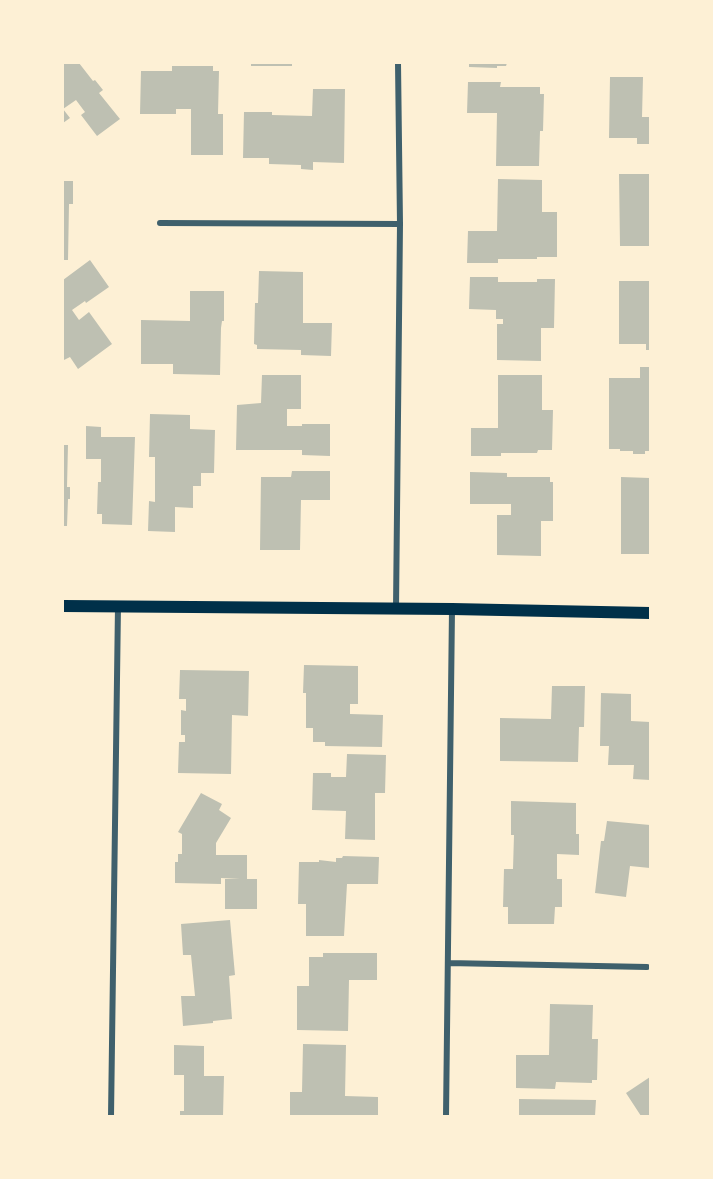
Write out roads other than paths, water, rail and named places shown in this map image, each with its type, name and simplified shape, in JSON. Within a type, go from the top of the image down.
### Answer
[{"type":"main road","points":[[63,606],[650,612]]},
{"type":"street","points":[[396,608],[400,224],[398,63]]},
{"type":"street","points":[[160,223],[400,224]]},
{"type":"street","points":[[111,1116],[118,606]]},
{"type":"street","points":[[446,1116],[452,609]]},
{"type":"street","points":[[448,963],[646,966]]}]
